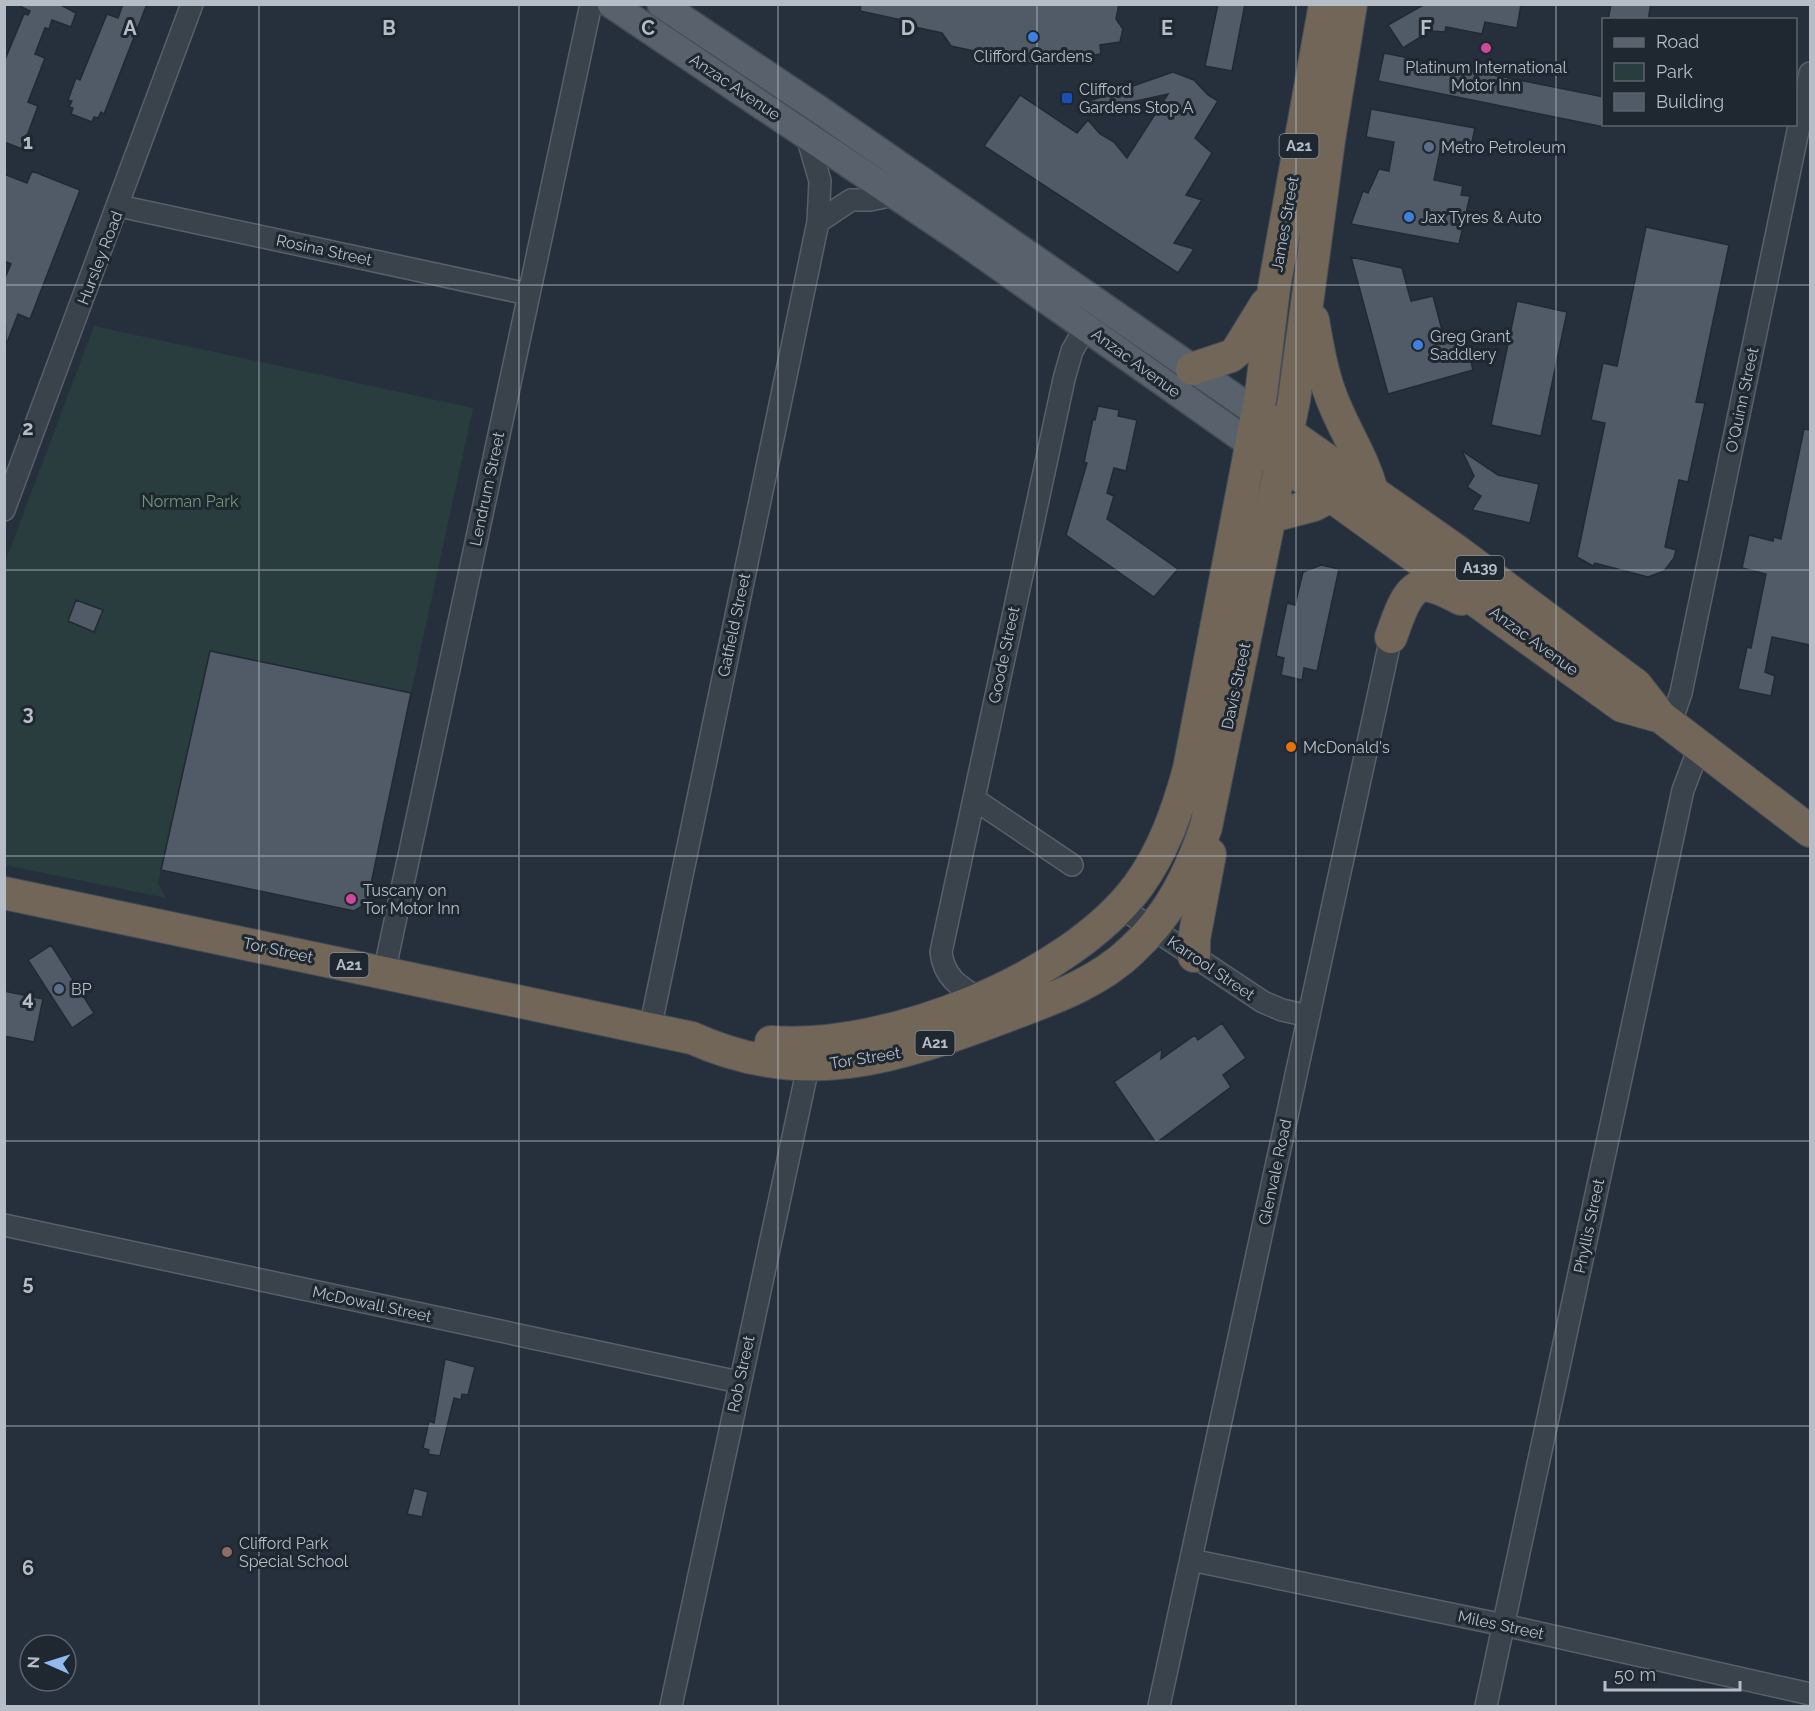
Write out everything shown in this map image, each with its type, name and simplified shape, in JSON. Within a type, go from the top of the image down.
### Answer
[{"type":"highway","name":"James Street","points":[[1252,445],[1275,288],[1325,4]]},
{"type":"highway","name":"James Street","points":[[1284,447],[1351,4]]},
{"type":"highway","points":[[1192,369],[1231,356],[1237,351],[1275,288]]},
{"type":"highway","points":[[1308,298],[1327,386],[1364,462],[1372,491]]},
{"type":"highway","name":"Anzac Avenue","points":[[1257,413],[1284,447],[1331,496],[1622,706],[1665,721]]},
{"type":"highway","name":"Anzac Avenue","points":[[1252,445],[1284,447],[1372,491],[1636,685],[1665,721],[1810,831]]},
{"type":"highway","name":"Davis Street","points":[[1120,907],[1153,864],[1176,814],[1189,770],[1252,445]]},
{"type":"highway","name":"Davis Street","points":[[1152,928],[1182,886],[1206,827],[1284,447]]},
{"type":"highway","points":[[1269,517],[1314,505],[1331,496]]},
{"type":"highway","points":[[1391,637],[1407,599],[1417,588],[1428,585],[1500,616]]},
{"type":"highway","points":[[1194,956],[1195,932],[1210,855],[1206,827]]},
{"type":"highway","name":"Tor Street","points":[[4,893],[692,1038],[728,1037],[782,1043],[844,1063],[894,1055],[1060,996],[1103,973],[1132,951],[1152,928]]},
{"type":"highway","name":"Tor Street","points":[[811,1053],[904,1027],[1009,984],[1070,949],[1099,927],[1120,907]]},
{"type":"main road","name":"Anzac Avenue","points":[[611,4],[1085,326],[1252,445]]},
{"type":"main road","name":"Anzac Avenue","points":[[661,4],[1100,303],[1257,413]]},
{"type":"street","name":"Hursley Road","points":[[4,510],[119,206],[192,4]]},
{"type":"street","name":"Lendrum Street","points":[[384,973],[591,4]]},
{"type":"street","name":"O'Quinn Street","points":[[1665,721],[1683,685],[1810,73]]},
{"type":"street","name":"Gatfield Street","points":[[650,1029],[818,222],[820,181],[807,136]]},
{"type":"street","points":[[818,222],[851,200],[870,200],[894,195]]},
{"type":"street","name":"Rosina Street","points":[[119,206],[528,294]]},
{"type":"street","name":"Goode Street","points":[[978,998],[951,980],[942,964],[941,952],[1064,379],[1072,351],[1100,303]]},
{"type":"street","name":"Glenvale Road","points":[[1159,1707],[1391,637]]},
{"type":"street","name":"Phyllis Street","points":[[1486,1707],[1683,790],[1700,748]]},
{"type":"street","points":[[974,799],[1072,865]]},
{"type":"street","name":"Karrool Street","points":[[1120,907],[1263,1002],[1282,1010],[1309,1016]]},
{"type":"street","name":"Rob Street","points":[[671,1707],[811,1053]]},
{"type":"street","name":"McDowall Street","points":[[4,1225],[739,1382]]},
{"type":"street","name":"Miles Street","points":[[1191,1560],[1504,1625],[1810,1694]]},
{"type":"green space","name":"Norman Park","points":[[94,326],[473,408],[411,693],[211,651],[158,883],[166,898],[5,865],[4,565]]},
{"type":"building","points":[[16,4],[59,4],[76,13],[71,27],[52,20],[49,29],[45,28],[35,54],[45,58],[28,102],[38,106],[22,149],[4,142],[4,62],[24,14],[28,15],[30,11]]},
{"type":"building","points":[[123,4],[147,4],[104,114],[101,112],[98,118],[94,117],[92,122],[71,114],[73,108],[69,107],[72,101],[68,100],[76,78],[80,80],[107,14],[118,18]]},
{"type":"building","name":"Clifford Gardens","points":[[861,4],[1119,4],[1116,19],[1123,29],[1120,42],[1100,45],[1101,54],[1034,64],[951,46],[942,33],[901,24],[902,20],[860,11]]},
{"type":"building","points":[[1218,4],[1245,4],[1232,71],[1205,66]]},
{"type":"building","points":[[1425,4],[1521,4],[1517,28],[1485,22],[1482,34],[1446,27],[1445,32],[1430,31],[1403,48],[1388,25]]},
{"type":"building","points":[[1611,4],[1651,4],[1648,18],[1608,18]]},
{"type":"building","points":[[1384,53],[1602,97],[1602,126],[1604,127],[1378,81]]},
{"type":"building","points":[[1173,72],[1194,80],[1208,95],[1218,101],[1195,138],[1212,153],[1186,195],[1202,200],[1174,243],[1194,249],[1178,273],[984,146],[1020,95],[1077,133],[1088,120],[1100,134],[1114,142],[1127,158],[1168,94],[1080,113],[1078,105]]},
{"type":"building","points":[[1371,109],[1475,128],[1469,156],[1440,151],[1434,180],[1463,186],[1461,195],[1470,196],[1459,244],[1351,224],[1363,191],[1368,193],[1379,169],[1389,171],[1394,142],[1366,137]]},
{"type":"building","points":[[32,171],[80,190],[30,319],[18,314],[6,345],[4,280],[11,264],[4,261],[4,174],[27,183]]},
{"type":"building","points":[[1646,227],[1729,245],[1696,402],[1705,403],[1688,482],[1679,480],[1665,547],[1676,550],[1674,558],[1664,571],[1648,577],[1595,563],[1593,566],[1577,557],[1605,423],[1591,420],[1603,363],[1617,366]]},
{"type":"building","points":[[1351,257],[1402,268],[1411,301],[1433,296],[1443,334],[1457,331],[1463,355],[1469,353],[1473,370],[1388,394]]},
{"type":"building","points":[[1517,301],[1567,312],[1541,436],[1491,425]]},
{"type":"building","points":[[1098,406],[1119,410],[1118,416],[1137,420],[1126,471],[1114,468],[1107,493],[1114,496],[1107,519],[1178,569],[1154,597],[1066,535],[1087,463],[1084,462]]},
{"type":"building","points":[[1804,429],[1810,430],[1810,645],[1772,637],[1765,672],[1775,676],[1771,696],[1738,689],[1747,647],[1751,648],[1766,574],[1742,568],[1749,535],[1773,541],[1774,537],[1781,539]]},
{"type":"building","points":[[1462,451],[1498,475],[1539,484],[1530,523],[1472,510],[1481,496],[1467,487],[1474,476]]},
{"type":"building","points":[[1321,565],[1339,569],[1317,671],[1304,668],[1302,680],[1281,675],[1284,658],[1276,656],[1287,603],[1295,605],[1303,572]]},
{"type":"building","points":[[76,600],[103,610],[94,632],[68,621]]},
{"type":"building","points":[[210,651],[411,693],[367,903],[354,911],[161,870]]},
{"type":"building","points":[[51,945],[94,1013],[72,1028],[28,960]]},
{"type":"building","points":[[4,991],[43,999],[34,1042],[4,1036]]},
{"type":"building","points":[[1222,1023],[1246,1058],[1223,1075],[1231,1087],[1156,1143],[1114,1082],[1162,1049],[1161,1059],[1195,1035],[1198,1040]]},
{"type":"building","points":[[445,1359],[475,1367],[468,1395],[462,1394],[461,1400],[454,1398],[440,1456],[428,1454],[429,1450],[423,1448],[429,1421],[434,1423]]},
{"type":"building","points":[[414,1488],[428,1492],[422,1517],[407,1514]]},
{"type":"place","name":"Clifford Gardens","points":[[1033,37]]},
{"type":"place","name":"Platinum International Motor Inn","points":[[1486,48]]},
{"type":"place","name":"Clifford Gardens Stop A","points":[[1067,98]]},
{"type":"place","name":"Metro Petroleum","points":[[1429,147]]},
{"type":"place","name":"Jax Tyres & Auto","points":[[1409,217]]},
{"type":"place","name":"Greg Grant Saddlery","points":[[1418,345]]},
{"type":"place","name":"McDonald's","points":[[1291,747]]},
{"type":"place","name":"Tuscany on Tor Motor Inn","points":[[351,899]]},
{"type":"place","name":"BP","points":[[59,989]]},
{"type":"place","name":"Clifford Park Special School","points":[[227,1552]]}]
